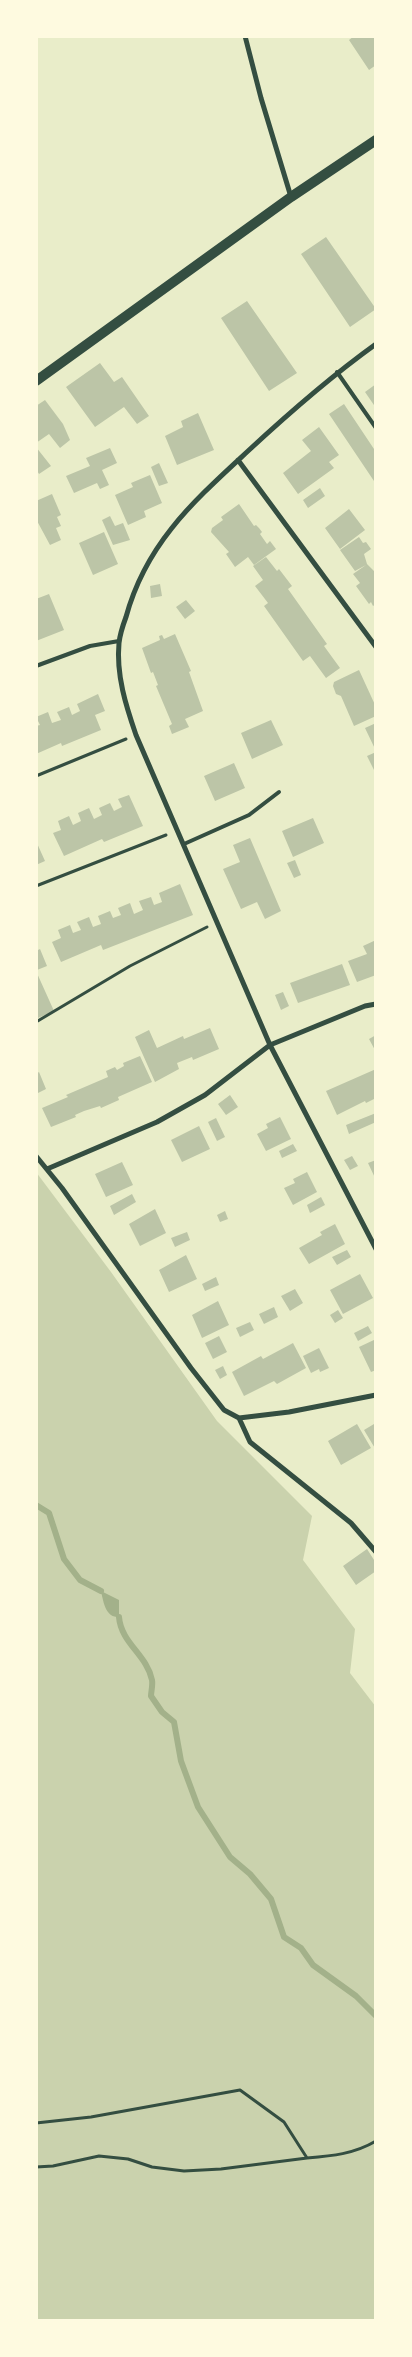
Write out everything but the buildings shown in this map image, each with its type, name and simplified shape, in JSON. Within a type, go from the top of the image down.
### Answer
[{"type":"main road","points":[[36,381],[291,197],[376,140]]},
{"type":"street","points":[[245,36],[261,98],[291,197]]},
{"type":"street","points":[[376,344],[337,372],[298,404],[212,482],[176,521],[150,559],[131,598],[119,642],[119,666],[124,700],[136,736],[270,1045],[376,1249]]},
{"type":"street","points":[[238,460],[376,647]]},
{"type":"street","points":[[47,1169],[157,1122],[206,1095],[270,1045],[365,1006],[376,1004]]},
{"type":"street","points":[[36,1156],[191,1368],[224,1410],[239,1418],[289,1412],[376,1395]]},
{"type":"street","points":[[239,1418],[250,1442],[351,1523],[376,1552]]},
{"type":"lane","points":[[337,372],[376,428]]},
{"type":"lane","points":[[36,666],[90,646],[119,642]]},
{"type":"lane","points":[[184,844],[249,814],[279,792]]},
{"type":"path","points":[[36,776],[136,736]]},
{"type":"path","points":[[36,886],[178,830]]},
{"type":"path","points":[[36,1022],[130,966],[216,922]]},
{"type":"path","points":[[36,2124],[92,2117],[240,2090],[284,2122],[307,2158]]},
{"type":"path","points":[[36,2167],[53,2166],[99,2156],[128,2158],[152,2167],[184,2171],[221,2169],[345,2154],[362,2149],[376,2141]]},
{"type":"shaded area","points":[[36,1172],[111,1272],[217,1421],[312,1516],[303,1560],[355,1629],[350,1673],[376,1707],[376,2321],[36,2321]]},
{"type":"shaded area","points":[[101,1591],[119,1600],[119,1616],[122,1617],[112,1616],[109,1613]]},
{"type":"waterway","points":[[36,1505],[49,1513],[64,1559],[80,1580],[101,1591]]},
{"type":"waterway","points":[[119,1617],[124,1634],[149,1671],[152,1682],[151,1696],[162,1712],[174,1722],[181,1761],[198,1807],[230,1857],[250,1874],[271,1899],[284,1937],[301,1948],[313,1965],[356,1996],[376,2016]]}]
